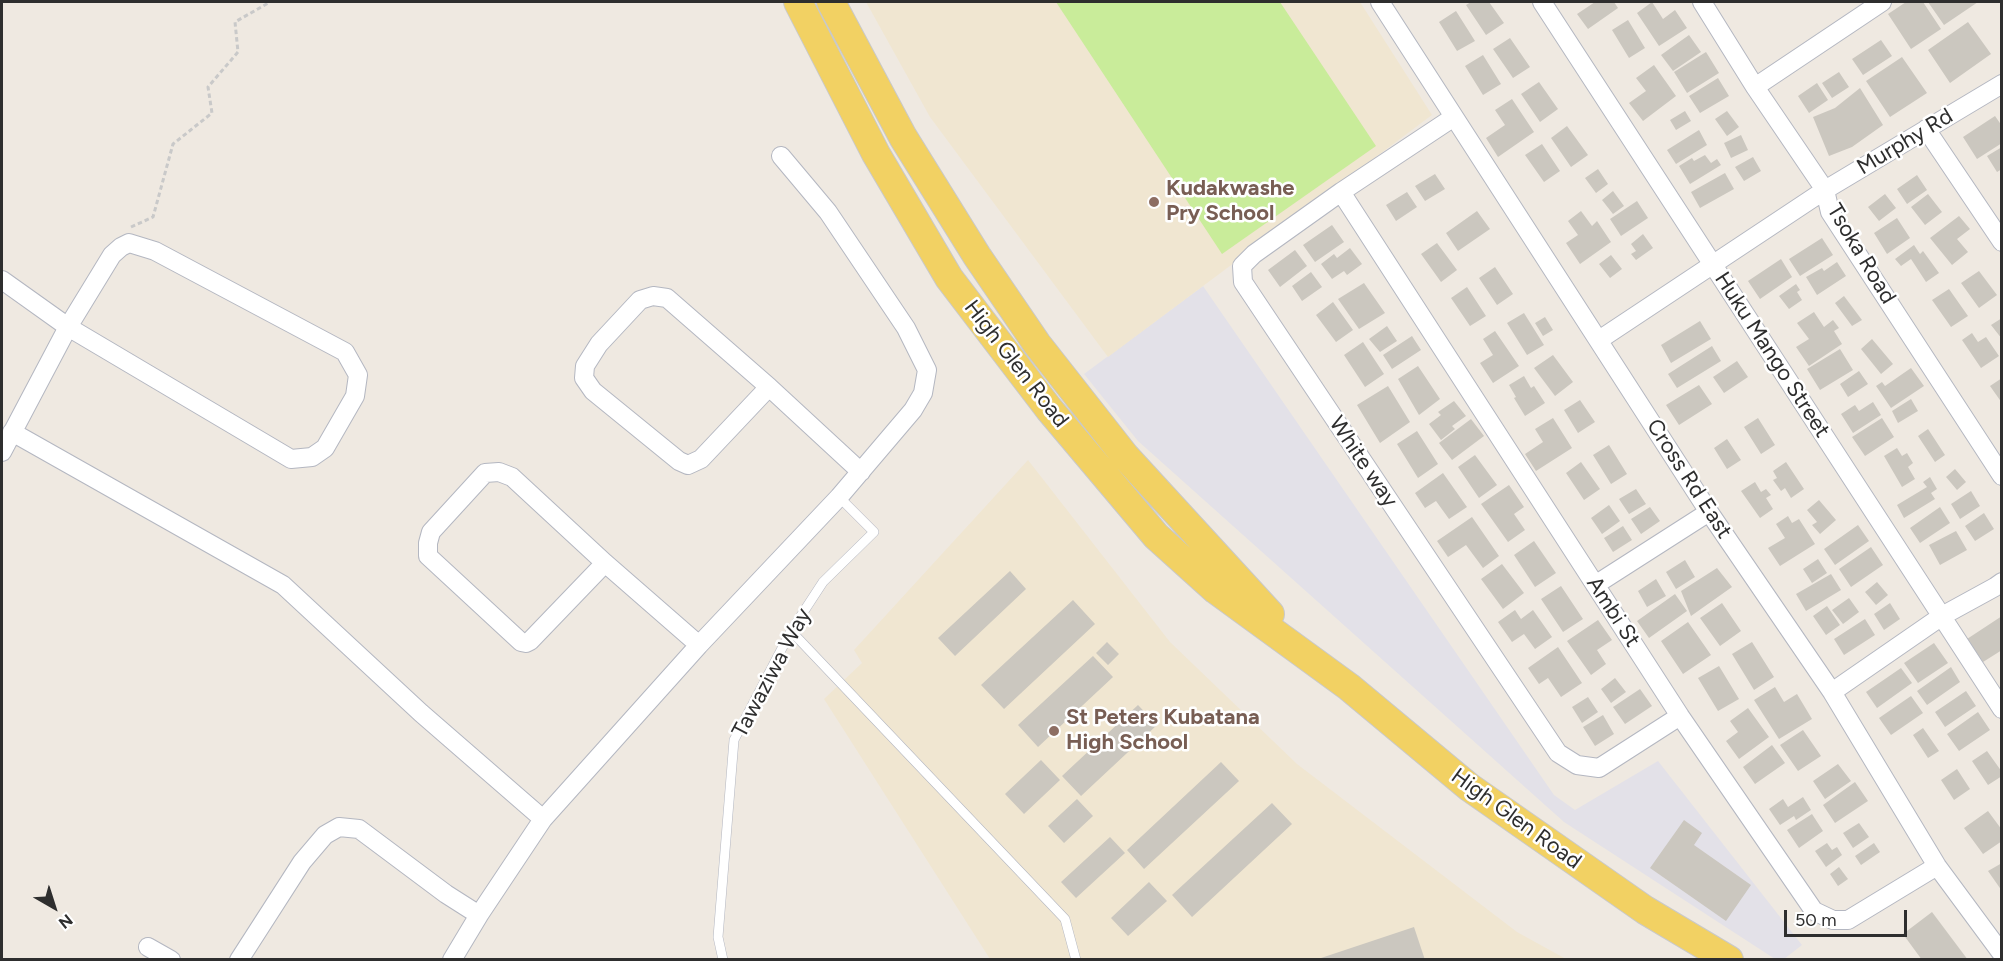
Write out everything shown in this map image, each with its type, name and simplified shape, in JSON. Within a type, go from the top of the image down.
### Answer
[{"type":"main road","name":"High Glen Road","points":[[798,2],[876,154],[949,278],[1049,408],[1156,536],[1216,590],[1349,687],[1469,787],[1645,910],[1729,960]]},
{"type":"main road","name":"High Glen Road","points":[[831,2],[903,137],[977,256],[1037,344],[1125,456],[1314,662]]},
{"type":"street","name":"Cross Rd East","points":[[1380,2],[1709,512],[1832,692],[1937,866],[2001,954]]},
{"type":"street","name":"Huku Mango Street","points":[[1542,2],[2001,709]]},
{"type":"street","name":"Tsoka Road","points":[[1702,2],[1755,87],[1825,190],[1830,212],[2001,476]]},
{"type":"street","points":[[1755,87],[1882,2]]},
{"type":"street","name":"Murphy Rd","points":[[1599,340],[1825,190],[2001,84]]},
{"type":"street","name":"White way","points":[[1454,117],[1341,192],[1254,254],[1242,266],[1243,282],[1558,753],[1577,765],[1599,768],[1680,716]]},
{"type":"street","points":[[1926,129],[2001,242]]},
{"type":"street","points":[[452,960],[478,915],[543,819],[699,645],[839,497],[913,410],[923,393],[927,370],[906,328],[828,212],[781,156]]},
{"type":"street","name":"Ambi St","points":[[1341,192],[1680,716],[1814,911],[1833,920],[1848,920],[1937,866]]},
{"type":"street","points":[[2,280],[68,327],[291,459],[312,457],[325,448],[355,396],[358,375],[345,352],[155,251],[129,243],[112,255],[68,327],[2,452]]},
{"type":"street","points":[[769,387],[700,459],[688,465],[679,461],[593,391],[584,378],[585,366],[599,344],[640,300],[653,296],[667,297],[769,387],[861,472]]},
{"type":"street","points":[[12,432],[283,585],[421,712],[543,819]]},
{"type":"street","points":[[605,563],[531,641],[526,643],[521,642],[428,556],[428,543],[431,532],[485,473],[499,472],[512,477],[605,563],[699,645]]},
{"type":"street","points":[[1595,585],[1709,512]]},
{"type":"street","points":[[1832,692],[1942,616],[2001,582]]},
{"type":"street","points":[[239,960],[302,862],[325,835],[339,826],[359,829],[478,915]]},
{"type":"street","points":[[148,947],[171,960]]},
{"type":"lane","name":"Tawaziwa Way","points":[[723,960],[718,937],[734,740],[791,630],[824,582],[874,532],[839,497]]},
{"type":"lane","points":[[791,630],[1065,919],[1076,960]]},
{"type":"path","points":[[129,243],[129,228],[153,217],[173,144],[212,113],[208,87],[238,52],[235,22],[270,2]]},
{"type":"shaded area","name":"Kudakwashe Pry School","points":[[866,2],[1360,2],[1432,115],[1108,357],[930,117]]},
{"type":"shaded area","points":[[1203,286],[1554,795],[1575,810],[1658,761],[1802,945],[1784,959],[1775,959],[1564,822],[1138,441],[1084,374]]},
{"type":"shaded area","name":"St Peters Kubatana High School","points":[[1028,460],[1170,642],[1297,764],[1517,932],[1566,959],[990,959],[824,699],[862,663],[854,650]]},
{"type":"green space","points":[[1056,2],[1280,2],[1376,146],[1222,254]]},
{"type":"building","points":[[1471,2],[1489,2],[1504,23],[1486,35],[1466,5]]},
{"type":"building","points":[[1595,2],[1614,2],[1618,8],[1588,29],[1577,14]]},
{"type":"building","points":[[1652,2],[1663,19],[1675,10],[1687,28],[1659,46],[1637,13]]},
{"type":"building","points":[[1906,2],[1923,2],[1941,29],[1911,49],[1888,14]]},
{"type":"building","points":[[1928,2],[1978,2],[1944,25]]},
{"type":"building","points":[[1456,11],[1475,41],[1457,51],[1439,22]]},
{"type":"building","points":[[1628,20],[1645,48],[1629,58],[1612,30]]},
{"type":"building","points":[[1968,22],[1991,54],[1950,83],[1928,50]]},
{"type":"building","points":[[1689,35],[1701,52],[1673,71],[1661,55]]},
{"type":"building","points":[[1510,38],[1530,67],[1513,78],[1493,49]]},
{"type":"building","points":[[1881,40],[1892,56],[1863,75],[1852,59]]},
{"type":"building","points":[[1706,52],[1719,73],[1687,93],[1674,72]]},
{"type":"building","points":[[1483,55],[1501,84],[1483,95],[1465,66]]},
{"type":"building","points":[[1902,57],[1927,93],[1890,117],[1866,81]]},
{"type":"building","points":[[1654,65],[1676,96],[1643,121],[1629,103],[1646,91],[1636,78]]},
{"type":"building","points":[[1839,72],[1849,87],[1832,98],[1822,83]]},
{"type":"building","points":[[1718,78],[1729,96],[1700,113],[1689,96]]},
{"type":"building","points":[[1539,82],[1558,109],[1540,122],[1521,94]]},
{"type":"building","points":[[1817,83],[1828,100],[1809,113],[1798,96]]},
{"type":"building","points":[[1860,88],[1883,125],[1852,147],[1829,156],[1813,117],[1835,108]]},
{"type":"building","points":[[1512,99],[1534,132],[1498,157],[1486,138],[1505,125],[1495,110]]},
{"type":"building","points":[[1685,111],[1691,121],[1676,130],[1670,120]]},
{"type":"building","points":[[1727,111],[1739,127],[1727,136],[1715,119]]},
{"type":"building","points":[[1995,116],[2002,126],[2002,143],[1977,159],[1963,137]]},
{"type":"building","points":[[1567,126],[1588,155],[1571,167],[1551,138]]},
{"type":"building","points":[[1699,130],[1707,145],[1676,164],[1667,150]]},
{"type":"building","points":[[1741,135],[1748,150],[1731,158],[1724,143]]},
{"type":"building","points":[[1542,144],[1560,171],[1544,182],[1525,155]]},
{"type":"building","points":[[2002,147],[2002,169],[1997,172],[1987,156]]},
{"type":"building","points":[[1705,155],[1711,163],[1717,159],[1721,165],[1690,184],[1679,166],[1692,158],[1694,161]]},
{"type":"building","points":[[1753,157],[1761,171],[1744,181],[1735,167]]},
{"type":"building","points":[[1598,169],[1608,184],[1596,193],[1585,178]]},
{"type":"building","points":[[1725,173],[1734,189],[1700,208],[1691,192]]},
{"type":"building","points":[[1435,174],[1445,189],[1425,201],[1415,186]]},
{"type":"building","points":[[1917,175],[1927,190],[1907,204],[1897,189]]},
{"type":"building","points":[[1613,191],[1624,206],[1613,214],[1602,200]]},
{"type":"building","points":[[1407,192],[1417,207],[1396,221],[1386,205]]},
{"type":"building","points":[[1885,194],[1896,208],[1879,221],[1868,207]]},
{"type":"building","points":[[1928,194],[1942,212],[1925,225],[1911,207]]},
{"type":"building","points":[[1637,201],[1648,218],[1621,236],[1610,219]]},
{"type":"building","points":[[1477,211],[1490,229],[1458,251],[1446,233]]},
{"type":"building","points":[[1581,211],[1592,226],[1597,221],[1611,242],[1580,264],[1566,243],[1578,235],[1568,221]]},
{"type":"building","points":[[1959,216],[1970,229],[1957,239],[1968,252],[1952,265],[1930,238]]},
{"type":"building","points":[[1897,218],[1910,238],[1887,254],[1874,233]]},
{"type":"building","points":[[1332,225],[1344,242],[1315,262],[1303,245]]},
{"type":"building","points":[[1643,234],[1653,248],[1636,260],[1631,254],[1636,251],[1631,244]]},
{"type":"building","points":[[1822,238],[1833,255],[1800,276],[1789,259]]},
{"type":"building","points":[[1437,243],[1457,270],[1441,282],[1421,254]]},
{"type":"building","points":[[1914,245],[1920,254],[1923,251],[1939,273],[1926,282],[1911,259],[1901,266],[1895,259]]},
{"type":"building","points":[[1350,248],[1362,264],[1347,275],[1344,271],[1332,279],[1321,264],[1334,254],[1337,258]]},
{"type":"building","points":[[1295,250],[1307,266],[1280,287],[1268,270]]},
{"type":"building","points":[[1611,255],[1622,269],[1610,278],[1599,264]]},
{"type":"building","points":[[1781,259],[1792,277],[1760,299],[1748,281]]},
{"type":"building","points":[[1837,262],[1846,276],[1817,295],[1806,277],[1822,268],[1824,271]]},
{"type":"building","points":[[1495,267],[1513,294],[1497,305],[1479,278]]},
{"type":"building","points":[[1979,271],[1997,295],[1979,308],[1961,283]]},
{"type":"building","points":[[1311,272],[1322,287],[1302,301],[1292,286]]},
{"type":"building","points":[[1364,283],[1385,313],[1359,329],[1338,299]]},
{"type":"building","points":[[1796,284],[1800,290],[1797,292],[1802,300],[1789,309],[1779,296]]},
{"type":"building","points":[[1467,287],[1486,316],[1470,326],[1451,298]]},
{"type":"building","points":[[1949,289],[1968,316],[1951,327],[1932,300]]},
{"type":"building","points":[[1844,296],[1862,320],[1852,326],[1835,303]]},
{"type":"building","points":[[1333,302],[1353,330],[1336,342],[1316,315]]},
{"type":"building","points":[[1814,312],[1824,327],[1833,320],[1839,328],[1834,331],[1842,344],[1809,366],[1796,347],[1809,339],[1797,323]]},
{"type":"building","points":[[1524,313],[1544,345],[1527,355],[1507,323]]},
{"type":"building","points":[[1545,317],[1553,330],[1543,336],[1535,323]]},
{"type":"building","points":[[2002,318],[2002,339],[1991,325]]},
{"type":"building","points":[[1700,321],[1711,339],[1671,363],[1661,345]]},
{"type":"building","points":[[1387,326],[1397,341],[1380,352],[1369,339]]},
{"type":"building","points":[[1495,331],[1519,366],[1493,383],[1480,363],[1493,355],[1483,339]]},
{"type":"building","points":[[1972,333],[1978,342],[1986,337],[1999,356],[1981,368],[1962,340]]},
{"type":"building","points":[[1412,336],[1421,350],[1392,369],[1383,355]]},
{"type":"building","points":[[1872,339],[1893,364],[1881,374],[1861,349]]},
{"type":"building","points":[[1363,342],[1384,374],[1365,387],[1344,355]]},
{"type":"building","points":[[1712,346],[1721,361],[1677,388],[1668,374]]},
{"type":"building","points":[[1840,349],[1853,370],[1820,390],[1807,369]]},
{"type":"building","points":[[1553,355],[1573,382],[1555,396],[1534,368]]},
{"type":"building","points":[[1737,361],[1748,377],[1724,393],[1713,377]]},
{"type":"building","points":[[1418,366],[1440,399],[1419,415],[1398,379]]},
{"type":"building","points":[[1911,368],[1924,386],[1891,408],[1876,386],[1882,382],[1885,386]]},
{"type":"building","points":[[1859,371],[1868,384],[1848,397],[1840,384]]},
{"type":"building","points":[[1524,376],[1531,388],[1534,386],[1545,403],[1525,416],[1509,385]]},
{"type":"building","points":[[2002,378],[2002,403],[1990,386]]},
{"type":"building","points":[[1699,385],[1712,404],[1679,425],[1666,405]]},
{"type":"building","points":[[1388,386],[1410,422],[1380,443],[1357,405]]},
{"type":"building","points":[[1911,399],[1918,411],[1898,423],[1892,411]]},
{"type":"building","points":[[1580,400],[1595,422],[1578,433],[1564,410]]},
{"type":"building","points":[[1454,401],[1466,416],[1452,426],[1455,429],[1441,440],[1429,424],[1441,415],[1438,412]]},
{"type":"building","points":[[1873,402],[1881,415],[1853,433],[1841,414],[1855,405],[1859,411]]},
{"type":"building","points":[[1553,418],[1572,448],[1536,471],[1525,454],[1543,442],[1535,429]]},
{"type":"building","points":[[1758,418],[1775,445],[1761,454],[1744,427]]},
{"type":"building","points":[[1882,418],[1894,437],[1865,456],[1852,437]]},
{"type":"building","points":[[1471,419],[1484,436],[1452,460],[1439,443]]},
{"type":"building","points":[[1928,429],[1945,455],[1935,462],[1918,436]]},
{"type":"building","points":[[1417,431],[1438,464],[1418,478],[1397,444]]},
{"type":"building","points":[[1727,439],[1741,460],[1727,469],[1714,448]]},
{"type":"building","points":[[1609,445],[1627,474],[1611,484],[1593,455]]},
{"type":"building","points":[[1897,448],[1902,456],[1907,453],[1913,463],[1908,467],[1915,479],[1902,487],[1884,456]]},
{"type":"building","points":[[1475,455],[1497,485],[1479,498],[1458,467]]},
{"type":"building","points":[[1581,462],[1600,489],[1584,500],[1566,473]]},
{"type":"building","points":[[1786,462],[1804,489],[1791,498],[1785,488],[1781,491],[1773,480],[1777,478],[1773,471]]},
{"type":"building","points":[[1955,469],[1966,482],[1957,490],[1946,477]]},
{"type":"building","points":[[1443,473],[1467,507],[1449,519],[1436,501],[1425,508],[1415,493]]},
{"type":"building","points":[[1930,477],[1937,489],[1931,493],[1935,499],[1904,518],[1897,505],[1927,487],[1923,482]]},
{"type":"building","points":[[1755,482],[1761,492],[1766,489],[1771,495],[1766,498],[1773,509],[1760,518],[1741,491]]},
{"type":"building","points":[[1509,485],[1524,507],[1514,514],[1525,530],[1508,542],[1481,504]]},
{"type":"building","points":[[1636,489],[1646,504],[1629,514],[1619,499]]},
{"type":"building","points":[[1971,491],[1980,506],[1960,519],[1951,504]]},
{"type":"building","points":[[1819,500],[1836,520],[1820,534],[1812,525],[1817,522],[1807,510]]},
{"type":"building","points":[[1609,505],[1620,521],[1602,534],[1591,518]]},
{"type":"building","points":[[1650,507],[1660,521],[1641,534],[1631,519]]},
{"type":"building","points":[[1940,507],[1950,523],[1920,543],[1910,528]]},
{"type":"building","points":[[1984,513],[1994,529],[1975,541],[1965,526]]},
{"type":"building","points":[[1788,516],[1792,523],[1799,519],[1815,544],[1780,566],[1768,548],[1785,538],[1776,524]]},
{"type":"building","points":[[1472,517],[1499,556],[1483,568],[1466,545],[1448,557],[1437,541]]},
{"type":"building","points":[[1858,525],[1869,541],[1835,565],[1824,549]]},
{"type":"building","points":[[1623,526],[1632,540],[1613,552],[1604,538]]},
{"type":"building","points":[[1956,531],[1967,550],[1940,565],[1929,545]]},
{"type":"building","points":[[1534,541],[1556,573],[1535,587],[1514,555]]},
{"type":"building","points":[[1871,547],[1883,565],[1851,587],[1839,569]]},
{"type":"building","points":[[1818,559],[1827,573],[1812,583],[1803,569]]},
{"type":"building","points":[[1685,560],[1695,577],[1676,589],[1666,572]]},
{"type":"building","points":[[1502,564],[1524,593],[1503,609],[1481,579]]},
{"type":"building","points":[[1717,568],[1732,587],[1691,616],[1681,591]]},
{"type":"building","points":[[1010,571],[1026,589],[955,656],[938,638]]},
{"type":"building","points":[[1831,574],[1841,590],[1806,611],[1796,594]]},
{"type":"building","points":[[1656,579],[1666,596],[1647,607],[1638,591]]},
{"type":"building","points":[[1877,582],[1888,595],[1876,605],[1865,592]]},
{"type":"building","points":[[1561,586],[1583,619],[1563,632],[1541,599]]},
{"type":"building","points":[[1675,594],[1687,611],[1649,638],[1637,621]]},
{"type":"building","points":[[1849,598],[1859,612],[1843,624],[1832,610]]},
{"type":"building","points":[[1073,600],[1095,624],[1004,709],[981,685]]},
{"type":"building","points":[[1722,603],[1741,631],[1720,646],[1700,618]]},
{"type":"building","points":[[1890,603],[1900,619],[1884,630],[1874,614]]},
{"type":"building","points":[[1827,606],[1840,625],[1826,635],[1813,616]]},
{"type":"building","points":[[1515,610],[1521,619],[1533,610],[1552,637],[1535,649],[1524,634],[1512,642],[1498,622]]},
{"type":"building","points":[[2002,616],[2002,650],[1983,662],[1967,639]]},
{"type":"building","points":[[1865,619],[1875,635],[1844,655],[1834,639]]},
{"type":"building","points":[[1598,620],[1612,640],[1597,650],[1606,664],[1591,675],[1567,641]]},
{"type":"building","points":[[1688,622],[1711,655],[1683,674],[1661,641]]},
{"type":"building","points":[[1107,642],[1119,654],[1108,665],[1096,653]]},
{"type":"building","points":[[1752,642],[1774,677],[1754,690],[1732,654]]},
{"type":"building","points":[[1934,643],[1948,663],[1918,683],[1904,663]]},
{"type":"building","points":[[1558,647],[1582,683],[1561,697],[1548,678],[1539,684],[1528,668]]},
{"type":"building","points":[[1093,656],[1113,677],[1038,747],[1018,725]]},
{"type":"building","points":[[1719,666],[1739,699],[1718,711],[1698,678]]},
{"type":"building","points":[[1951,667],[1960,682],[1927,705],[1917,691]]},
{"type":"building","points":[[1901,668],[1912,683],[1877,708],[1866,692]]},
{"type":"building","points":[[1615,678],[1626,692],[1611,703],[1601,689]]},
{"type":"building","points":[[1775,687],[1784,702],[1797,694],[1812,719],[1779,739],[1754,700]]},
{"type":"building","points":[[1640,689],[1652,706],[1625,724],[1613,707]]},
{"type":"building","points":[[1966,691],[1976,706],[1945,727],[1935,712]]},
{"type":"building","points":[[1911,696],[1923,713],[1891,735],[1879,718]]},
{"type":"building","points":[[1588,697],[1598,712],[1582,723],[1572,707]]},
{"type":"building","points":[[1138,705],[1157,725],[1081,796],[1062,776]]},
{"type":"building","points":[[1748,708],[1769,737],[1739,759],[1726,741],[1738,732],[1730,721]]},
{"type":"building","points":[[1978,712],[1990,730],[1959,751],[1947,734]]},
{"type":"building","points":[[1603,715],[1614,734],[1595,746],[1583,727]]},
{"type":"building","points":[[1923,728],[1939,751],[1928,758],[1913,735]]},
{"type":"building","points":[[1803,730],[1821,756],[1798,771],[1780,745]]},
{"type":"building","points":[[1772,745],[1785,763],[1755,784],[1743,767]]},
{"type":"building","points":[[1987,751],[2002,772],[2002,776],[1988,785],[1972,761]]},
{"type":"building","points":[[1041,760],[1060,780],[1024,814],[1005,794]]},
{"type":"building","points":[[1221,762],[1239,781],[1144,869],[1127,850]]},
{"type":"building","points":[[1838,764],[1851,781],[1825,799],[1813,781]]},
{"type":"building","points":[[1957,769],[1970,789],[1954,800],[1941,780]]},
{"type":"building","points":[[1855,782],[1868,801],[1835,823],[1823,805]]},
{"type":"building","points":[[1803,797],[1811,810],[1796,820],[1794,816],[1780,825],[1769,809],[1783,799],[1788,807]]},
{"type":"building","points":[[1077,799],[1093,816],[1064,843],[1048,826]]},
{"type":"building","points":[[1272,803],[1292,824],[1192,917],[1172,895]]},
{"type":"building","points":[[1988,811],[2002,830],[2002,841],[1983,854],[1964,828]]},
{"type":"building","points":[[1812,814],[1823,831],[1799,848],[1787,830]]},
{"type":"building","points":[[1684,820],[1702,833],[1694,845],[1751,885],[1726,921],[1650,868]]},
{"type":"building","points":[[1859,823],[1869,837],[1853,848],[1843,833]]},
{"type":"building","points":[[1110,837],[1125,853],[1076,898],[1061,882]]},
{"type":"building","points":[[1827,843],[1832,850],[1837,847],[1842,855],[1826,867],[1815,851]]},
{"type":"building","points":[[1874,843],[1880,852],[1861,865],[1855,856]]},
{"type":"building","points":[[2002,863],[2002,891],[1988,871]]},
{"type":"building","points":[[1839,867],[1848,879],[1838,886],[1830,874]]},
{"type":"building","points":[[1149,882],[1167,901],[1128,936],[1111,918]]},
{"type":"building","points":[[1932,912],[1968,960],[1922,960],[1903,934]]},
{"type":"building","points":[[1414,927],[1425,960],[1318,960],[1318,959]]},
{"type":"place","name":"Kudakwashe Pry School","points":[[1154,202]]},
{"type":"place","name":"St Peters Kubatana High School","points":[[1054,731]]}]
